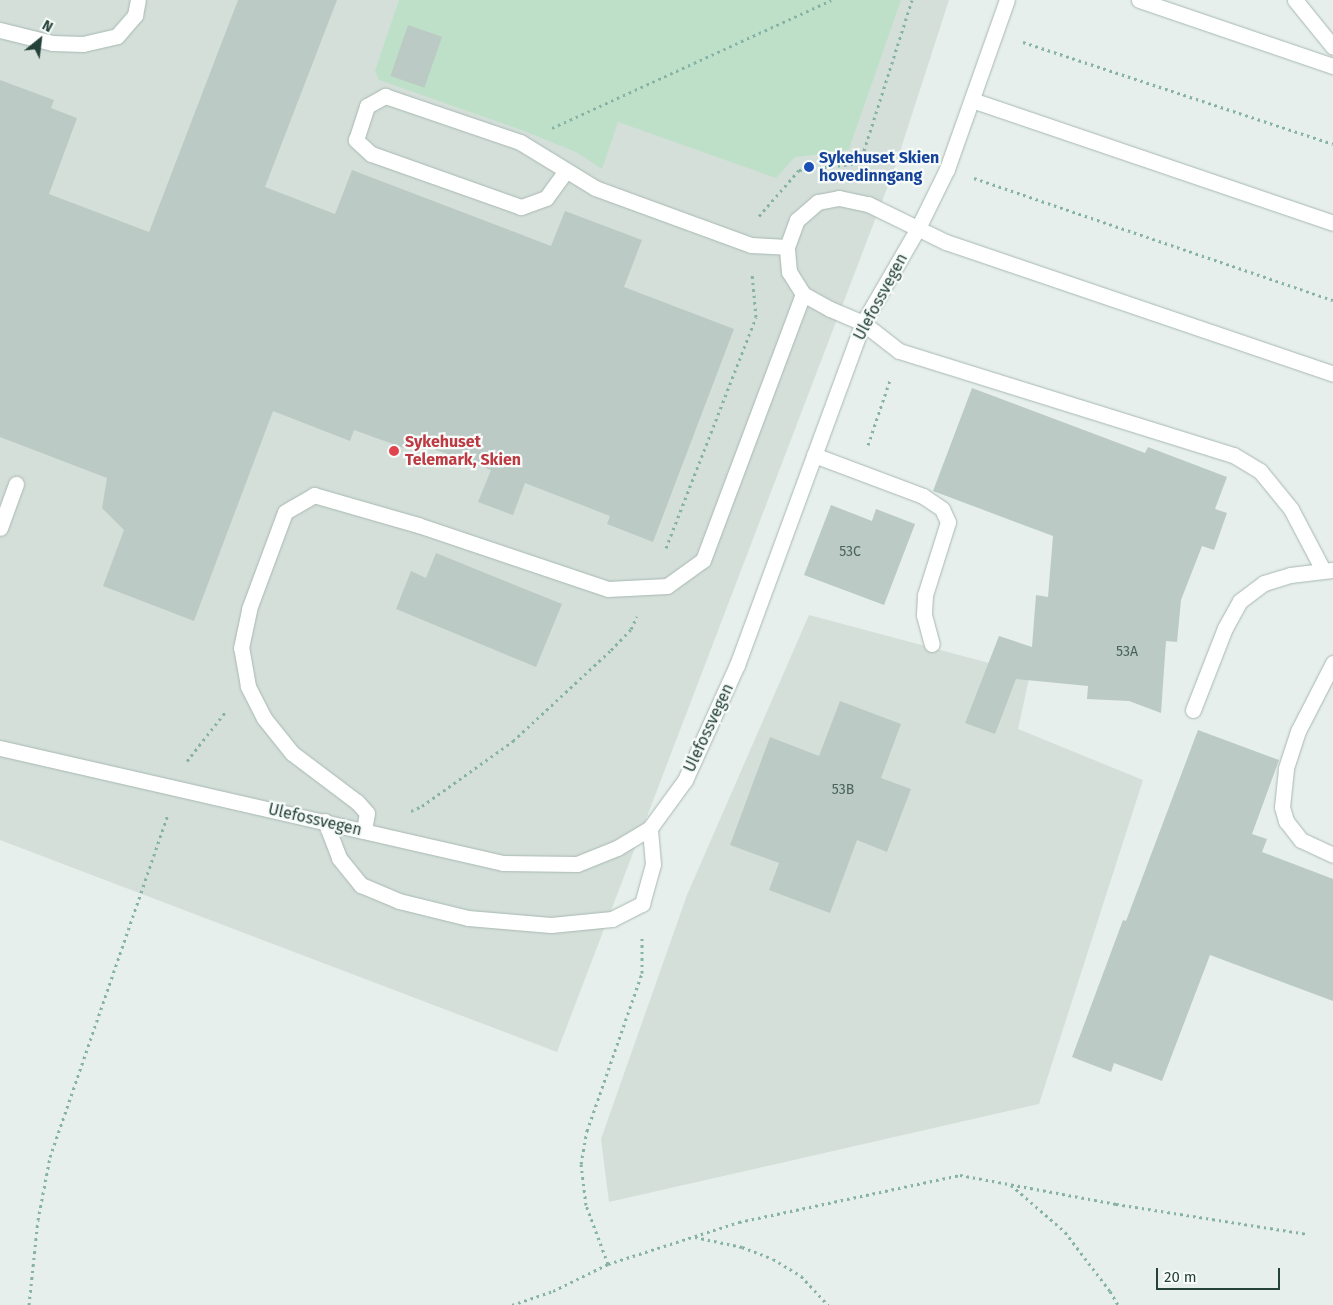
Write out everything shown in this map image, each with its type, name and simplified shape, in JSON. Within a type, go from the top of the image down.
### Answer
[{"type":"street","points":[[0,30],[52,43],[83,44],[117,36],[135,15],[138,0]]},
{"type":"street","name":"Ulefossvegen","points":[[0,748],[503,863],[577,864],[617,848],[650,828],[685,780],[737,665],[863,322],[918,230],[947,169],[1007,0]]},
{"type":"street","points":[[1139,0],[1333,66]]},
{"type":"street","points":[[1295,0],[1333,47]]},
{"type":"street","points":[[565,172],[546,198],[521,207],[371,154],[356,140],[367,106],[385,96],[520,142],[565,172],[595,188],[751,245],[787,247]]},
{"type":"street","points":[[972,100],[1333,222]]},
{"type":"street","points":[[1193,710],[1224,628],[1240,601],[1264,583],[1290,575],[1328,570],[1280,493],[1260,471],[1233,455],[899,351],[863,322],[830,309],[804,294],[789,272],[787,247],[797,220],[818,202],[839,198],[868,204],[918,230],[1333,374]]},
{"type":"street","points":[[364,831],[367,813],[357,802],[292,753],[264,718],[248,686],[241,648],[249,609],[285,512],[314,496],[418,526],[608,589],[667,586],[703,560],[804,294]]},
{"type":"street","points":[[814,455],[923,496],[942,509],[948,522],[925,595],[924,615],[932,644]]},
{"type":"street","points":[[0,528],[16,484]]},
{"type":"street","points":[[1333,663],[1298,731],[1286,769],[1282,807],[1286,821],[1301,840],[1333,855]]},
{"type":"street","points":[[325,821],[339,858],[361,885],[399,901],[468,918],[551,925],[612,919],[642,904],[653,864],[650,828]]},
{"type":"path","points":[[547,130],[831,0]]},
{"type":"path","points":[[1019,41],[1333,144]]},
{"type":"path","points":[[974,178],[1333,300]]},
{"type":"path","points":[[858,471],[899,351]]},
{"type":"path","points":[[364,831],[422,806],[513,741],[631,629],[651,587]]},
{"type":"path","points":[[185,763],[210,733],[237,695],[248,686]]},
{"type":"path","points":[[29,1305],[38,1220],[50,1156],[170,808]]},
{"type":"path","points":[[608,1264],[586,1205],[581,1164],[587,1131],[642,973],[642,904]]},
{"type":"path","points":[[512,1305],[552,1291],[608,1264],[739,1222],[960,1174],[1116,1204],[1307,1234]]},
{"type":"path","points":[[1010,1184],[1066,1232],[1110,1291],[1118,1305]]},
{"type":"path","points":[[692,1236],[742,1246],[773,1259],[800,1276],[828,1305]]},
{"type":"shaded area","name":"Sykehuset Telemark, Skien","points":[[0,0],[949,0],[894,170],[557,1052],[0,840]]},
{"type":"shaded area","points":[[809,615],[1030,674],[1018,729],[1143,780],[1039,1104],[609,1202],[601,1139],[687,895]]},
{"type":"green space","points":[[399,0],[901,0],[849,149],[840,152],[795,157],[776,178],[618,122],[602,169],[576,152],[524,131],[379,80],[375,71]]},
{"type":"building","points":[[238,0],[337,0],[265,187],[335,214],[352,170],[551,246],[565,211],[642,240],[624,287],[734,329],[653,542],[607,524],[610,516],[525,483],[513,515],[478,502],[491,470],[406,439],[404,448],[354,430],[350,441],[273,411],[194,621],[103,586],[124,530],[102,508],[107,478],[0,437],[0,80],[54,100],[51,108],[77,118],[49,194],[149,232]]},
{"type":"building","points":[[408,25],[442,37],[424,88],[390,76]]},
{"type":"building","points":[[972,388],[1145,453],[1148,447],[1227,477],[1215,509],[1227,513],[1214,550],[1202,546],[1181,600],[1177,642],[1166,641],[1161,713],[1129,701],[1087,699],[1088,686],[1016,679],[995,734],[965,723],[999,636],[1032,647],[1036,595],[1048,597],[1053,536],[933,491]]},
{"type":"building","points":[[831,505],[872,521],[876,509],[915,524],[884,605],[804,575]]},
{"type":"building","points":[[436,553],[562,604],[536,667],[396,609],[411,571],[426,578]]},
{"type":"building","points":[[840,701],[901,724],[881,778],[911,789],[887,852],[857,840],[830,913],[769,890],[779,863],[730,845],[770,737],[819,756]]},
{"type":"building","points":[[1198,730],[1279,760],[1252,834],[1267,839],[1262,852],[1333,879],[1333,1001],[1210,955],[1162,1081],[1114,1063],[1111,1072],[1072,1057],[1123,920],[1126,921]]},
{"type":"place","name":"Sykehuset Skien hovedinngang","points":[[809,167]]},
{"type":"place","name":"Sykehuset Telemark, Skien","points":[[394,451]]}]
